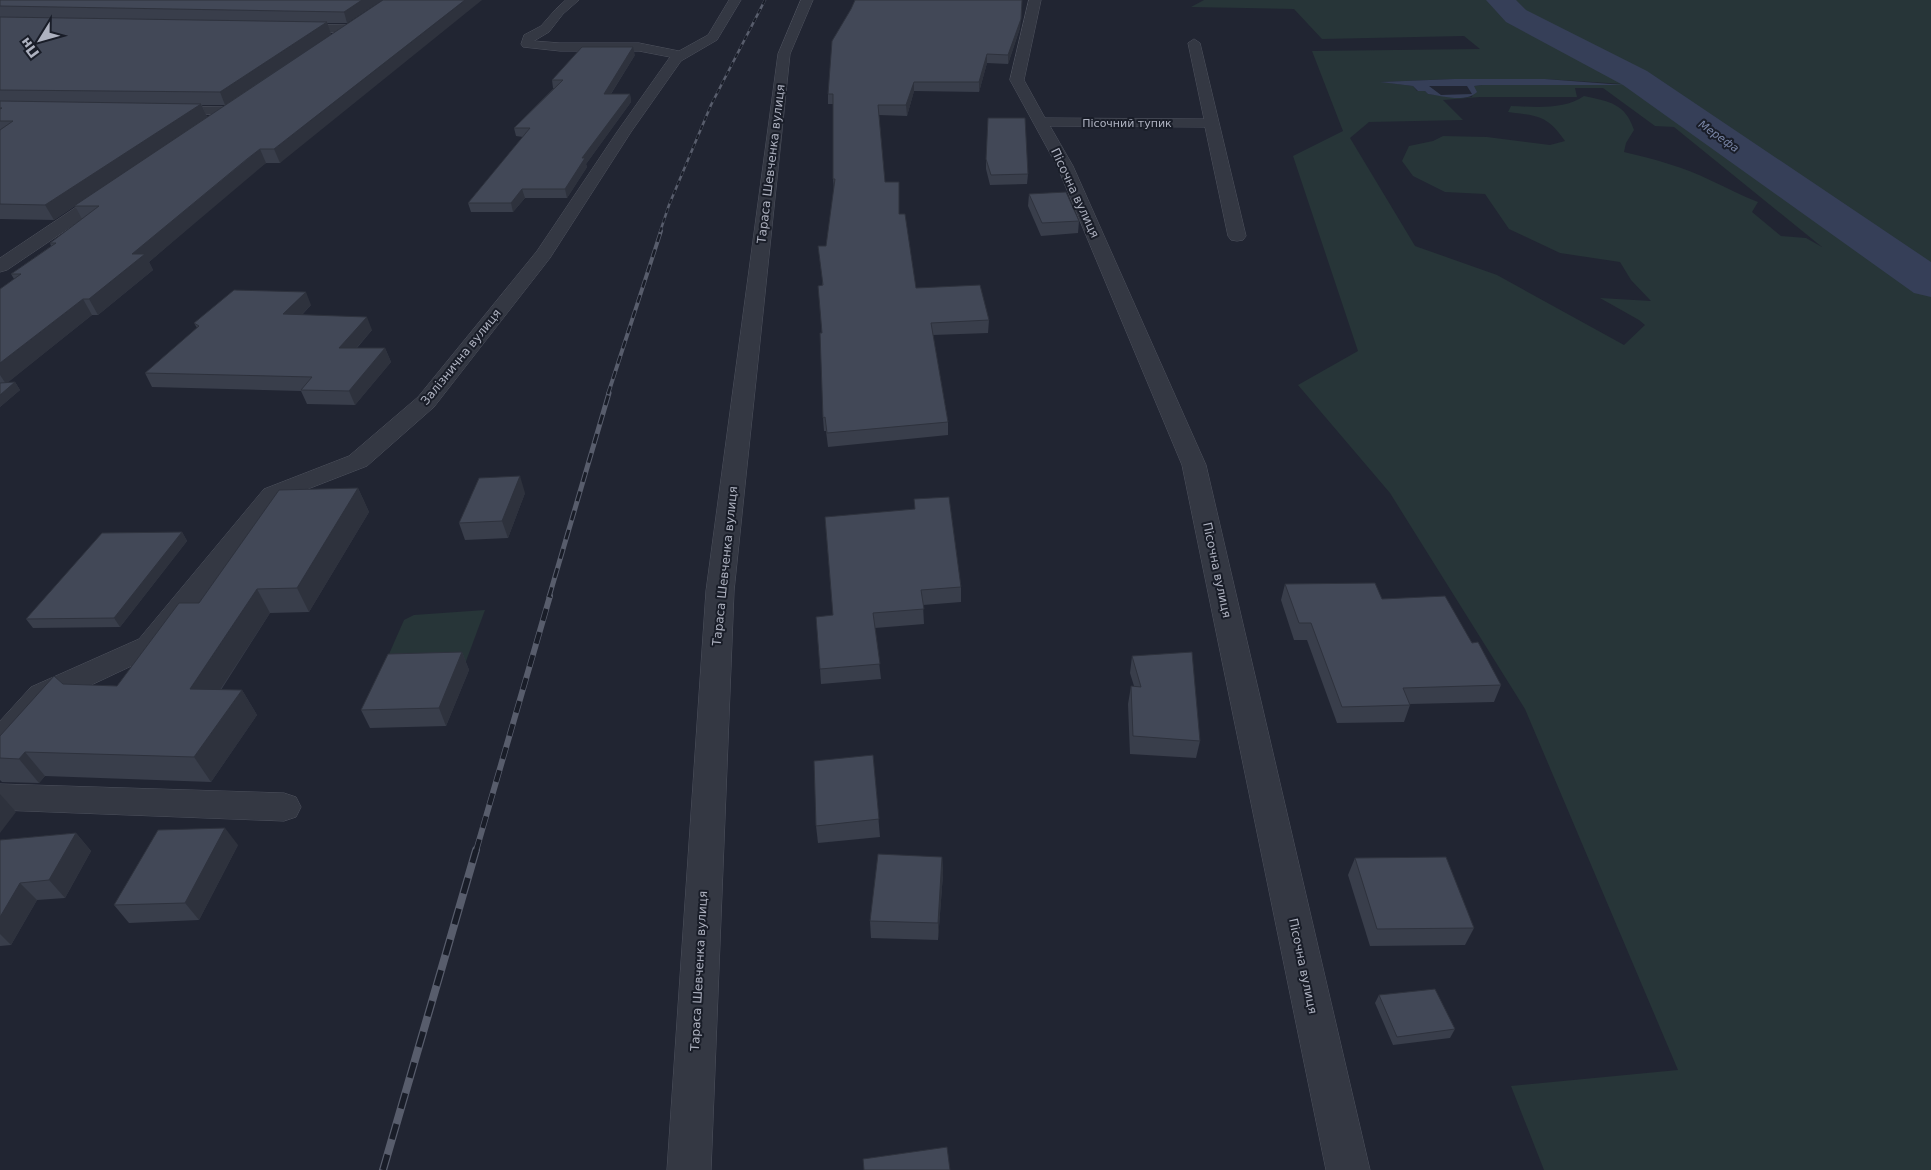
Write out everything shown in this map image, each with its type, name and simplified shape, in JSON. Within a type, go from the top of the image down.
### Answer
[{"type":"street","points":[[573,0],[559,12],[546,29],[528,38],[526,44],[560,47],[639,48],[681,55]]},
{"type":"street","name":"Залізнична вулиця","points":[[0,742],[42,696],[149,646],[273,494],[358,461],[426,402],[544,254],[624,132],[676,58],[713,37],[735,0]]},
{"type":"street","name":"Тараса Шевченка вулиця","points":[[689,1170],[720,591],[784,54],[807,0]]},
{"type":"street","name":"Пісочна вулиця","points":[[1036,0],[1017,80],[1065,166],[1194,464],[1348,1170]]},
{"type":"street","points":[[326,45],[364,19]]},
{"type":"street","points":[[282,28],[350,29]]},
{"type":"street","points":[[1194,43],[1237,236]]},
{"type":"street","points":[[149,110],[233,108],[205,127]]},
{"type":"street","name":"Пісочний тупик","points":[[1041,122],[1212,123]]},
{"type":"street","points":[[0,266],[118,187]]},
{"type":"street","points":[[0,245],[30,246]]},
{"type":"street","points":[[0,797],[284,807]]},
{"type":"shaded area","points":[[1204,0],[1931,0],[1931,1170],[1544,1170],[1511,1086],[1678,1070],[1525,709],[1390,493],[1298,385],[1358,351],[1293,156],[1343,131],[1312,51],[1480,49],[1464,36],[1322,39],[1294,9],[1191,7]],"holes":[[[1454,79],[1545,79],[1623,84],[1482,85],[1474,86],[1472,97],[1460,98],[1428,94],[1425,91],[1417,91],[1413,86],[1382,82]],[[1575,88],[1603,88],[1655,126],[1674,127],[1822,247],[1806,238],[1781,236],[1752,212],[1758,202],[1691,172],[1624,152],[1626,143],[1634,130],[1626,114],[1621,109],[1602,100],[1584,96],[1568,104],[1558,106],[1511,106],[1508,112],[1541,118],[1553,126],[1565,141],[1550,145],[1487,137],[1443,136],[1433,141],[1409,146],[1402,161],[1413,176],[1445,192],[1485,194],[1509,229],[1560,253],[1620,262],[1631,280],[1651,301],[1600,298],[1645,325],[1624,345],[1497,275],[1415,246],[1350,138],[1369,122],[1463,120],[1443,100],[1480,97],[1577,97]]]},
{"type":"shaded area","points":[[485,610],[465,664],[382,670],[404,620],[414,615]]},
{"type":"water","points":[[1454,79],[1545,79],[1624,85],[1482,85],[1474,86],[1477,92],[1472,95],[1460,98],[1428,94],[1425,91],[1418,91],[1413,86],[1380,82]],"holes":[[[1429,86],[1467,86],[1472,94],[1441,95]]]},
{"type":"building","points":[[0,0],[362,0],[344,12],[0,6]]},
{"type":"building","points":[[383,0],[465,0],[274,149],[260,149],[247,159],[132,254],[145,254],[89,299],[83,299],[0,363],[0,289],[21,274],[11,274],[56,243],[50,243],[99,206],[74,206]]},
{"type":"building","points":[[855,0],[1022,0],[1021,19],[1008,55],[987,54],[979,82],[914,82],[906,105],[878,105],[885,182],[899,182],[899,214],[905,214],[916,288],[980,285],[989,320],[931,323],[948,422],[827,433],[825,417],[823,418],[820,333],[822,333],[818,286],[823,285],[818,246],[826,246],[835,179],[833,179],[833,94],[828,94],[832,41]]},
{"type":"building","points":[[0,17],[327,22],[220,92],[0,90]]},
{"type":"building","points":[[582,47],[633,47],[604,94],[630,94],[582,158],[585,158],[565,189],[522,189],[511,203],[468,203],[530,128],[514,128],[563,80],[552,80]]},
{"type":"building","points":[[0,101],[201,104],[45,205],[0,204],[0,130],[13,121],[0,121],[0,109],[2,108],[0,108]]},
{"type":"building","points":[[988,118],[1025,118],[1028,174],[991,175],[986,159]]},
{"type":"building","points":[[1066,192],[1079,221],[1042,223],[1029,194]]},
{"type":"building","points":[[234,290],[306,292],[283,314],[367,317],[339,348],[385,348],[349,391],[301,390],[312,377],[145,373],[199,326],[194,323]]},
{"type":"building","points":[[15,382],[0,395],[0,383]]},
{"type":"building","points":[[520,476],[502,521],[459,523],[479,478]]},
{"type":"building","points":[[358,488],[297,588],[257,589],[190,689],[242,690],[194,757],[25,752],[19,759],[0,758],[0,736],[54,676],[63,684],[117,686],[179,603],[199,603],[279,490]]},
{"type":"building","points":[[949,497],[961,587],[921,590],[924,609],[873,613],[880,664],[820,669],[816,617],[833,615],[825,517],[915,509],[914,499]]},
{"type":"building","points":[[182,532],[114,618],[26,619],[102,533]]},
{"type":"building","points":[[1375,583],[1382,599],[1445,596],[1472,643],[1478,642],[1501,685],[1403,688],[1410,705],[1342,707],[1311,623],[1299,623],[1285,584]]},
{"type":"building","points":[[462,652],[439,708],[361,710],[388,654]]},
{"type":"building","points":[[1192,652],[1200,741],[1133,736],[1131,686],[1141,687],[1132,656]]},
{"type":"building","points":[[873,755],[879,819],[816,826],[814,761]]},
{"type":"building","points":[[225,828],[185,903],[114,905],[158,830]]},
{"type":"building","points":[[76,833],[49,880],[20,883],[0,917],[0,840]]},
{"type":"building","points":[[878,854],[942,857],[938,923],[870,921]]},
{"type":"building","points":[[1446,857],[1474,928],[1377,929],[1355,858]]},
{"type":"building","points":[[1435,989],[1455,1029],[1397,1037],[1379,995]]},
{"type":"building","points":[[947,1147],[950,1170],[864,1170],[863,1159]]},
{"type":"waterway","name":"Мерефа","points":[[1500,0],[1516,16],[1635,78],[1931,283]]},
{"type":"railway","points":[[660,232],[669,205],[711,105],[765,0]]},
{"type":"railway","points":[[608,394],[661,231]]},
{"type":"railway","points":[[549,597],[609,393]]},
{"type":"railway","points":[[476,851],[550,596]]},
{"type":"railway","points":[[383,1170],[476,850]]}]
